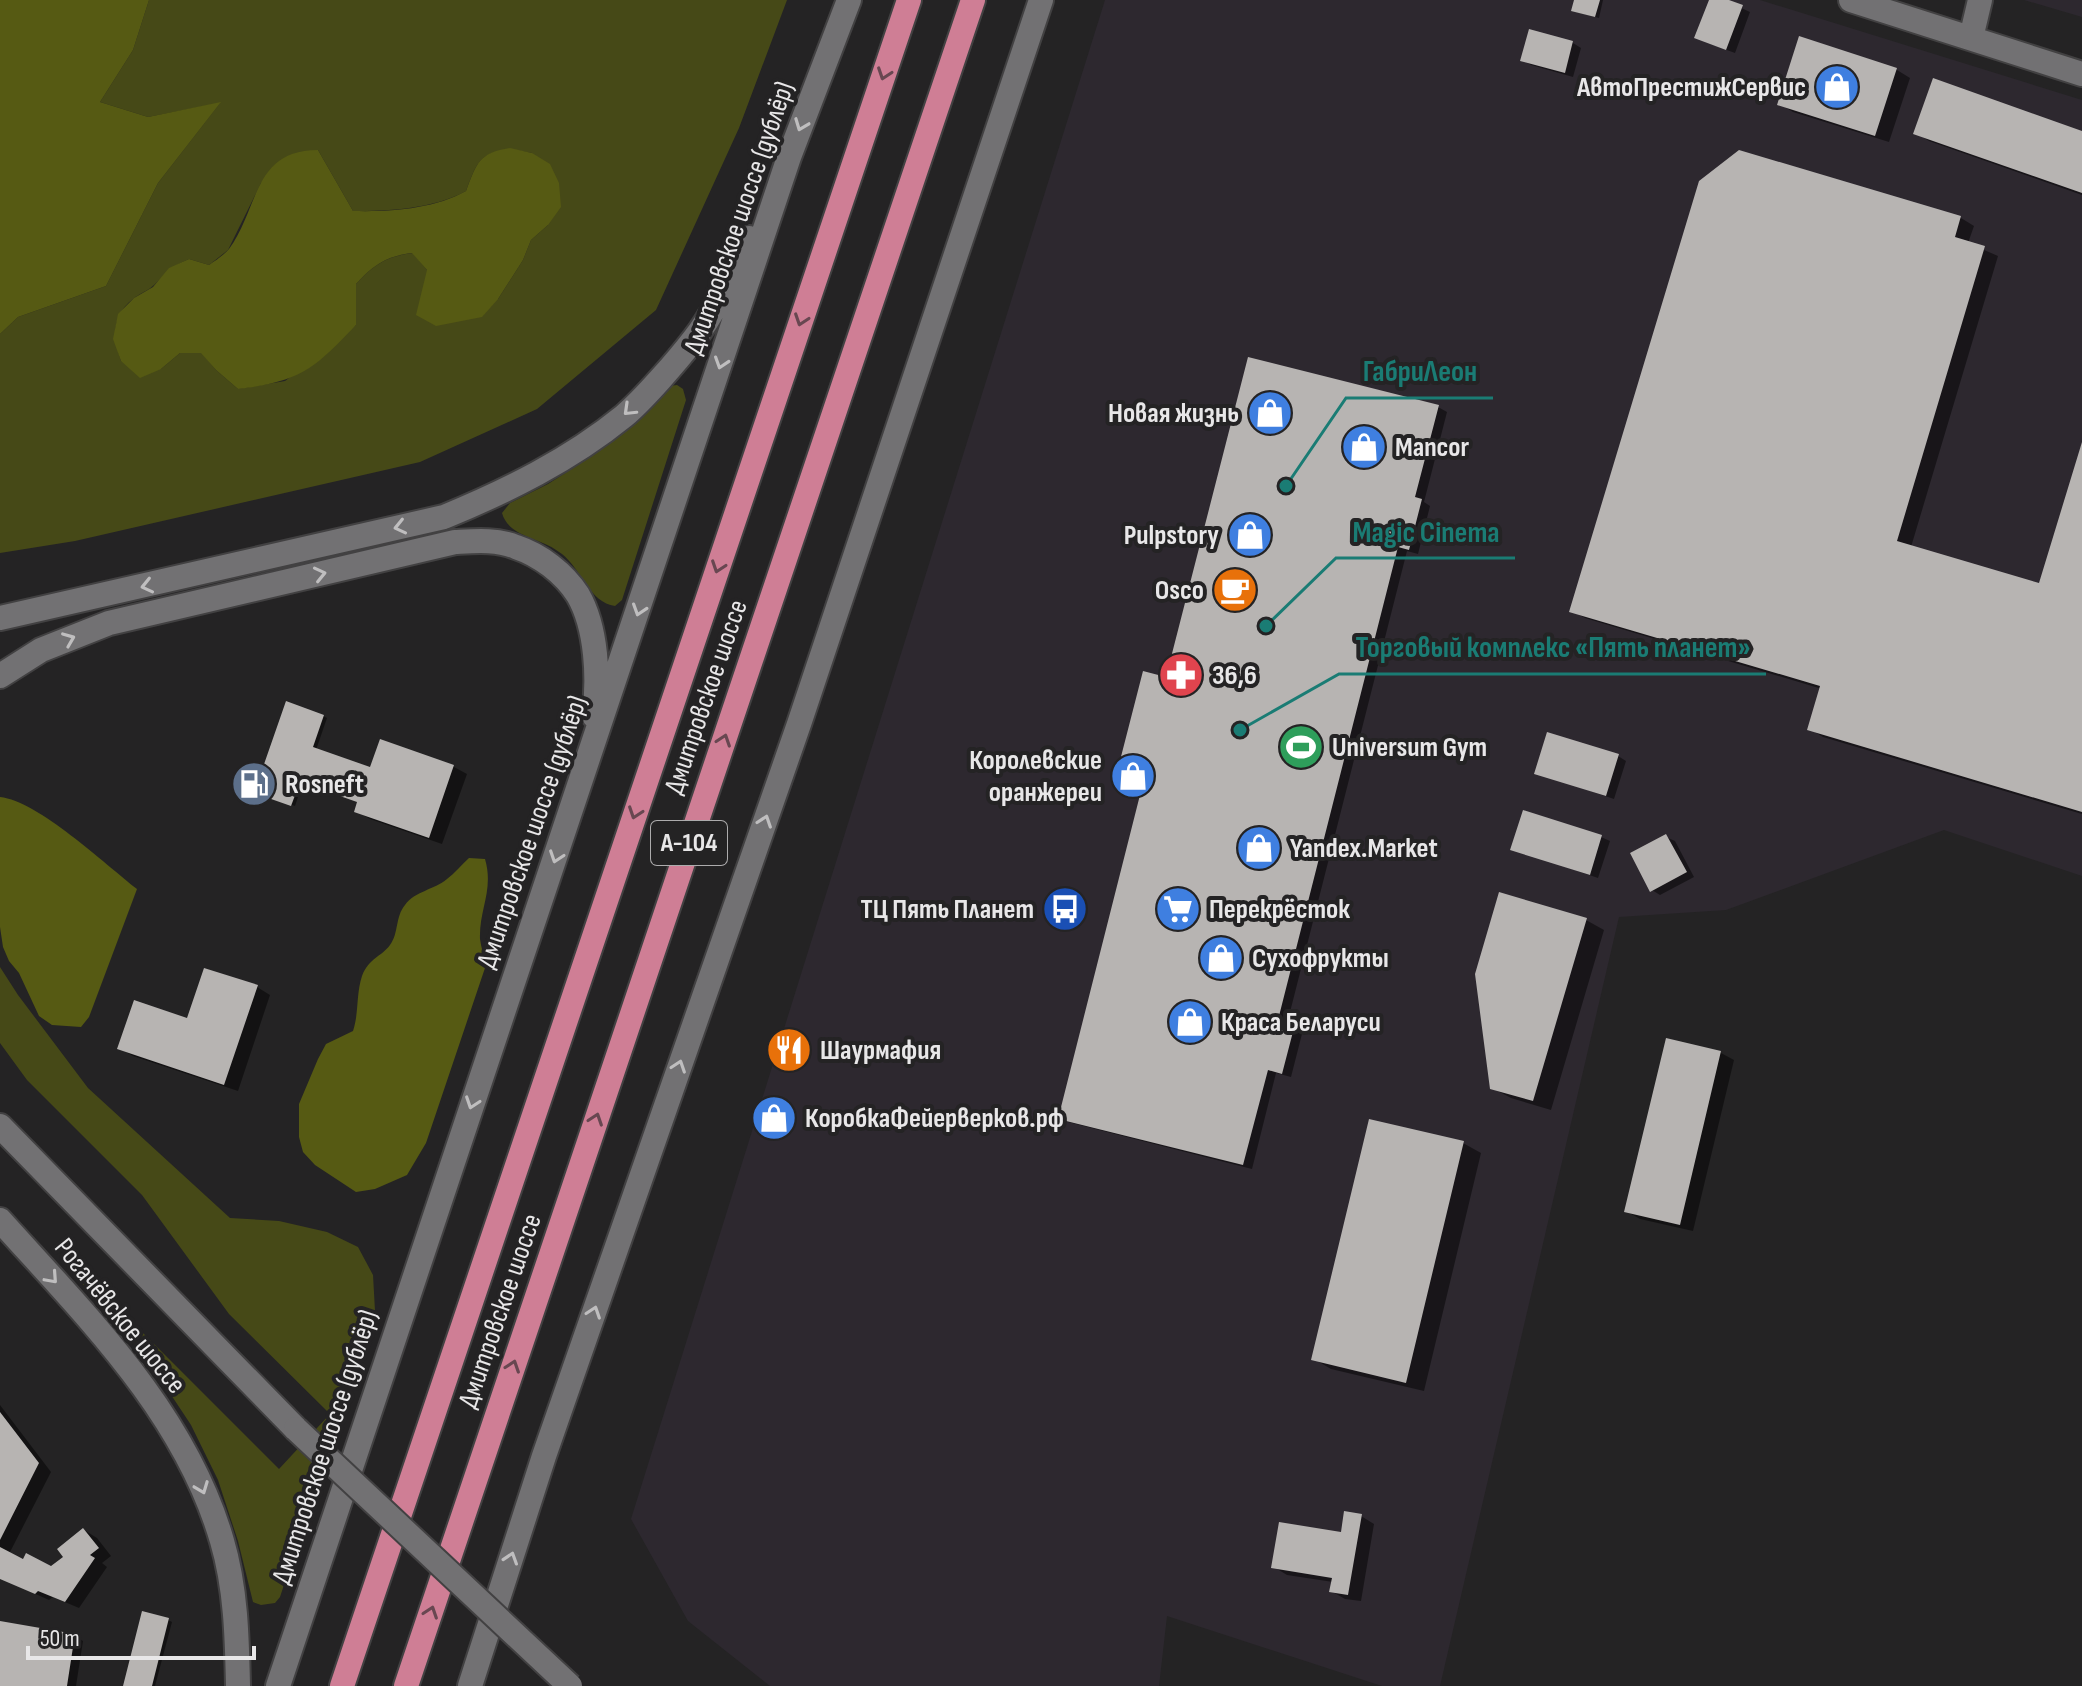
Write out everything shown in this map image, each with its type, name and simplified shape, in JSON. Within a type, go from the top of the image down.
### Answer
[{"type":"highway","name":"Дмитровское шоссе","points":[[342,1686],[909,0]]},
{"type":"highway","name":"Дмитровское шоссе","points":[[406,1686],[973,0]]},
{"type":"main road","name":"Дмитровское шоссе (дублёр)","points":[[278,1686],[789,157],[849,0]]},
{"type":"main road","points":[[470,1686],[544,1456],[799,724],[1041,0]]},
{"type":"main road","points":[[1851,0],[2082,74]]},
{"type":"main road","points":[[1971,38],[1980,0]]},
{"type":"main road","points":[[0,618],[444,517],[493,497],[582,447],[626,414],[695,338],[725,286],[789,157]]},
{"type":"main road","points":[[0,676],[41,650],[109,623],[455,542],[483,541],[514,545],[545,560],[577,595],[589,625],[595,659],[596,701],[588,764]]},
{"type":"main road","points":[[0,1126],[296,1429],[570,1686]]},
{"type":"main road","name":"Рогачёвское шоссе","points":[[0,1220],[143,1383],[191,1461],[223,1542],[236,1616],[238,1686]]},
{"type":"shaded area","points":[[0,0],[149,0],[133,50],[100,102],[148,117],[221,102],[158,183],[106,286],[18,317],[0,334]]},
{"type":"shaded area","points":[[1105,0],[1760,0],[2082,100],[2082,876],[1944,830],[1726,910],[1619,917],[1440,1686],[1382,1686],[1167,1616],[1159,1686],[770,1686],[688,1621],[631,1519]]},
{"type":"shaded area","points":[[2024,0],[2082,0],[2082,17]]},
{"type":"shaded area","points":[[510,148],[532,153],[550,164],[559,183],[561,207],[548,225],[531,240],[523,260],[498,299],[482,317],[436,326],[416,315],[427,270],[412,253],[388,259],[362,277],[356,284],[356,325],[316,363],[292,377],[238,389],[201,353],[180,353],[161,369],[140,378],[121,361],[113,339],[118,314],[134,298],[153,287],[169,268],[189,259],[209,265],[227,251],[239,233],[260,184],[281,160],[297,153],[318,150],[353,211],[382,211],[426,206],[466,191],[480,160]]},
{"type":"shaded area","points":[[0,797],[15,801],[52,821],[137,889],[89,1017],[81,1027],[52,1025],[39,1016],[3,947],[0,927]]},
{"type":"shaded area","points":[[469,858],[485,859],[487,870],[480,939],[486,965],[426,1143],[407,1175],[375,1189],[356,1192],[315,1165],[303,1152],[299,1137],[299,1104],[326,1044],[353,1031],[362,976],[368,965],[390,945],[405,905],[447,879]]},
{"type":"green space","points":[[149,0],[787,0],[739,128],[656,310],[537,409],[420,462],[75,541],[0,553],[0,334],[18,317],[106,286],[158,183],[220,103],[148,117],[100,102],[133,50]],"holes":[[[510,149],[532,153],[548,225],[531,240],[523,260],[498,299],[427,270],[413,253],[404,254],[381,262],[356,284],[356,325],[285,381],[238,389],[202,353],[180,353],[161,369],[121,361],[116,344],[116,327],[126,306],[183,262],[189,259],[209,265],[228,250],[261,183],[318,150],[353,211],[396,209],[440,202],[466,191],[485,156]]]},
{"type":"green space","points":[[677,385],[683,389],[686,400],[622,600],[615,606],[606,604],[592,592],[569,560],[554,548],[512,528],[502,513],[510,503],[548,484],[595,454],[669,386]]},
{"type":"green space","points":[[0,967],[88,1088],[230,1218],[279,1221],[327,1232],[358,1247],[373,1275],[375,1311],[280,1597],[275,1603],[261,1605],[253,1602],[238,1541],[218,1480],[191,1425],[150,1363],[80,1281],[88,1278],[279,1469],[330,1414],[229,1314],[142,1195],[27,1080],[0,1043]]},
{"type":"building","points":[[1574,0],[1600,0],[1595,17],[1571,11]]},
{"type":"building","points":[[1709,0],[1729,0],[1743,5],[1726,50],[1694,38]]},
{"type":"building","points":[[1529,29],[1573,41],[1565,73],[1520,61]]},
{"type":"building","name":"АвтоПрестижСервис","points":[[1799,36],[1897,68],[1875,136],[1777,105]]},
{"type":"building","points":[[1933,78],[2082,131],[2082,193],[1913,134]]},
{"type":"building","points":[[1739,150],[1961,216],[1955,237],[1985,246],[1897,541],[2039,583],[2082,442],[2082,812],[1807,730],[1820,686],[1569,612],[1699,181]]},
{"type":"building","points":[[1248,357],[1439,405],[1415,497],[1422,499],[1409,550],[1398,547],[1278,1020],[1295,1024],[1282,1074],[1268,1070],[1243,1165],[1058,1119],[1141,791],[1114,784],[1143,671],[1166,677]]},
{"type":"building","points":[[286,701],[324,715],[313,747],[370,767],[380,739],[454,765],[429,838],[354,812],[357,802],[300,782],[291,806],[254,793]]},
{"type":"building","points":[[1547,732],[1619,754],[1606,796],[1534,774]]},
{"type":"building","points":[[1523,810],[1602,835],[1590,875],[1510,850]]},
{"type":"building","points":[[1666,834],[1687,872],[1650,892],[1630,853]]},
{"type":"building","points":[[1499,892],[1587,918],[1533,1101],[1490,1089],[1475,974]]},
{"type":"building","points":[[204,968],[258,985],[224,1085],[117,1049],[134,1000],[187,1018]]},
{"type":"building","points":[[1666,1038],[1721,1051],[1680,1225],[1624,1212]]},
{"type":"building","points":[[1369,1119],[1464,1141],[1406,1383],[1311,1360]]},
{"type":"building","points":[[0,1412],[39,1463],[0,1540]]},
{"type":"building","points":[[1344,1511],[1362,1514],[1348,1595],[1329,1592],[1332,1578],[1271,1568],[1279,1522],[1341,1532]]},
{"type":"building","points":[[83,1528],[99,1548],[90,1555],[95,1558],[65,1602],[38,1591],[35,1594],[0,1579],[0,1547],[23,1559],[26,1553],[51,1566],[63,1557],[57,1549]]},
{"type":"building","points":[[142,1611],[169,1618],[152,1686],[123,1686]]},
{"type":"building","points":[[0,1621],[75,1634],[67,1686],[0,1686]]},
{"type":"place","name":"АвтоПрестижСервис","points":[[1837,87]]},
{"type":"place","name":"Новая жизнь","points":[[1270,413]]},
{"type":"place","name":"Mancor","points":[[1364,447]]},
{"type":"place","name":"ГабриЛеон","points":[[1286,486]]},
{"type":"place","name":"Pulpstory","points":[[1250,535]]},
{"type":"place","name":"Osco","points":[[1235,590]]},
{"type":"place","name":"Magic Cinema","points":[[1266,626]]},
{"type":"place","name":"36,6","points":[[1181,675]]},
{"type":"place","name":"Торговый комплекс «Пять планет»","points":[[1240,730]]},
{"type":"place","name":"Universum Gym","points":[[1301,747]]},
{"type":"place","name":"Королевские оранжереи","points":[[1133,776]]},
{"type":"place","name":"Rosneft","points":[[254,784]]},
{"type":"place","name":"Yandex.Market","points":[[1259,848]]},
{"type":"place","name":"ТЦ Пять Планет","points":[[1065,909]]},
{"type":"place","name":"Перекрёсток","points":[[1178,909]]},
{"type":"place","name":"Сухофрукты","points":[[1221,958]]},
{"type":"place","name":"Краса Беларуси","points":[[1190,1022]]},
{"type":"place","name":"Шаурмафия","points":[[789,1050]]},
{"type":"place","name":"КоробкаФейерверков.рф","points":[[774,1118]]}]
